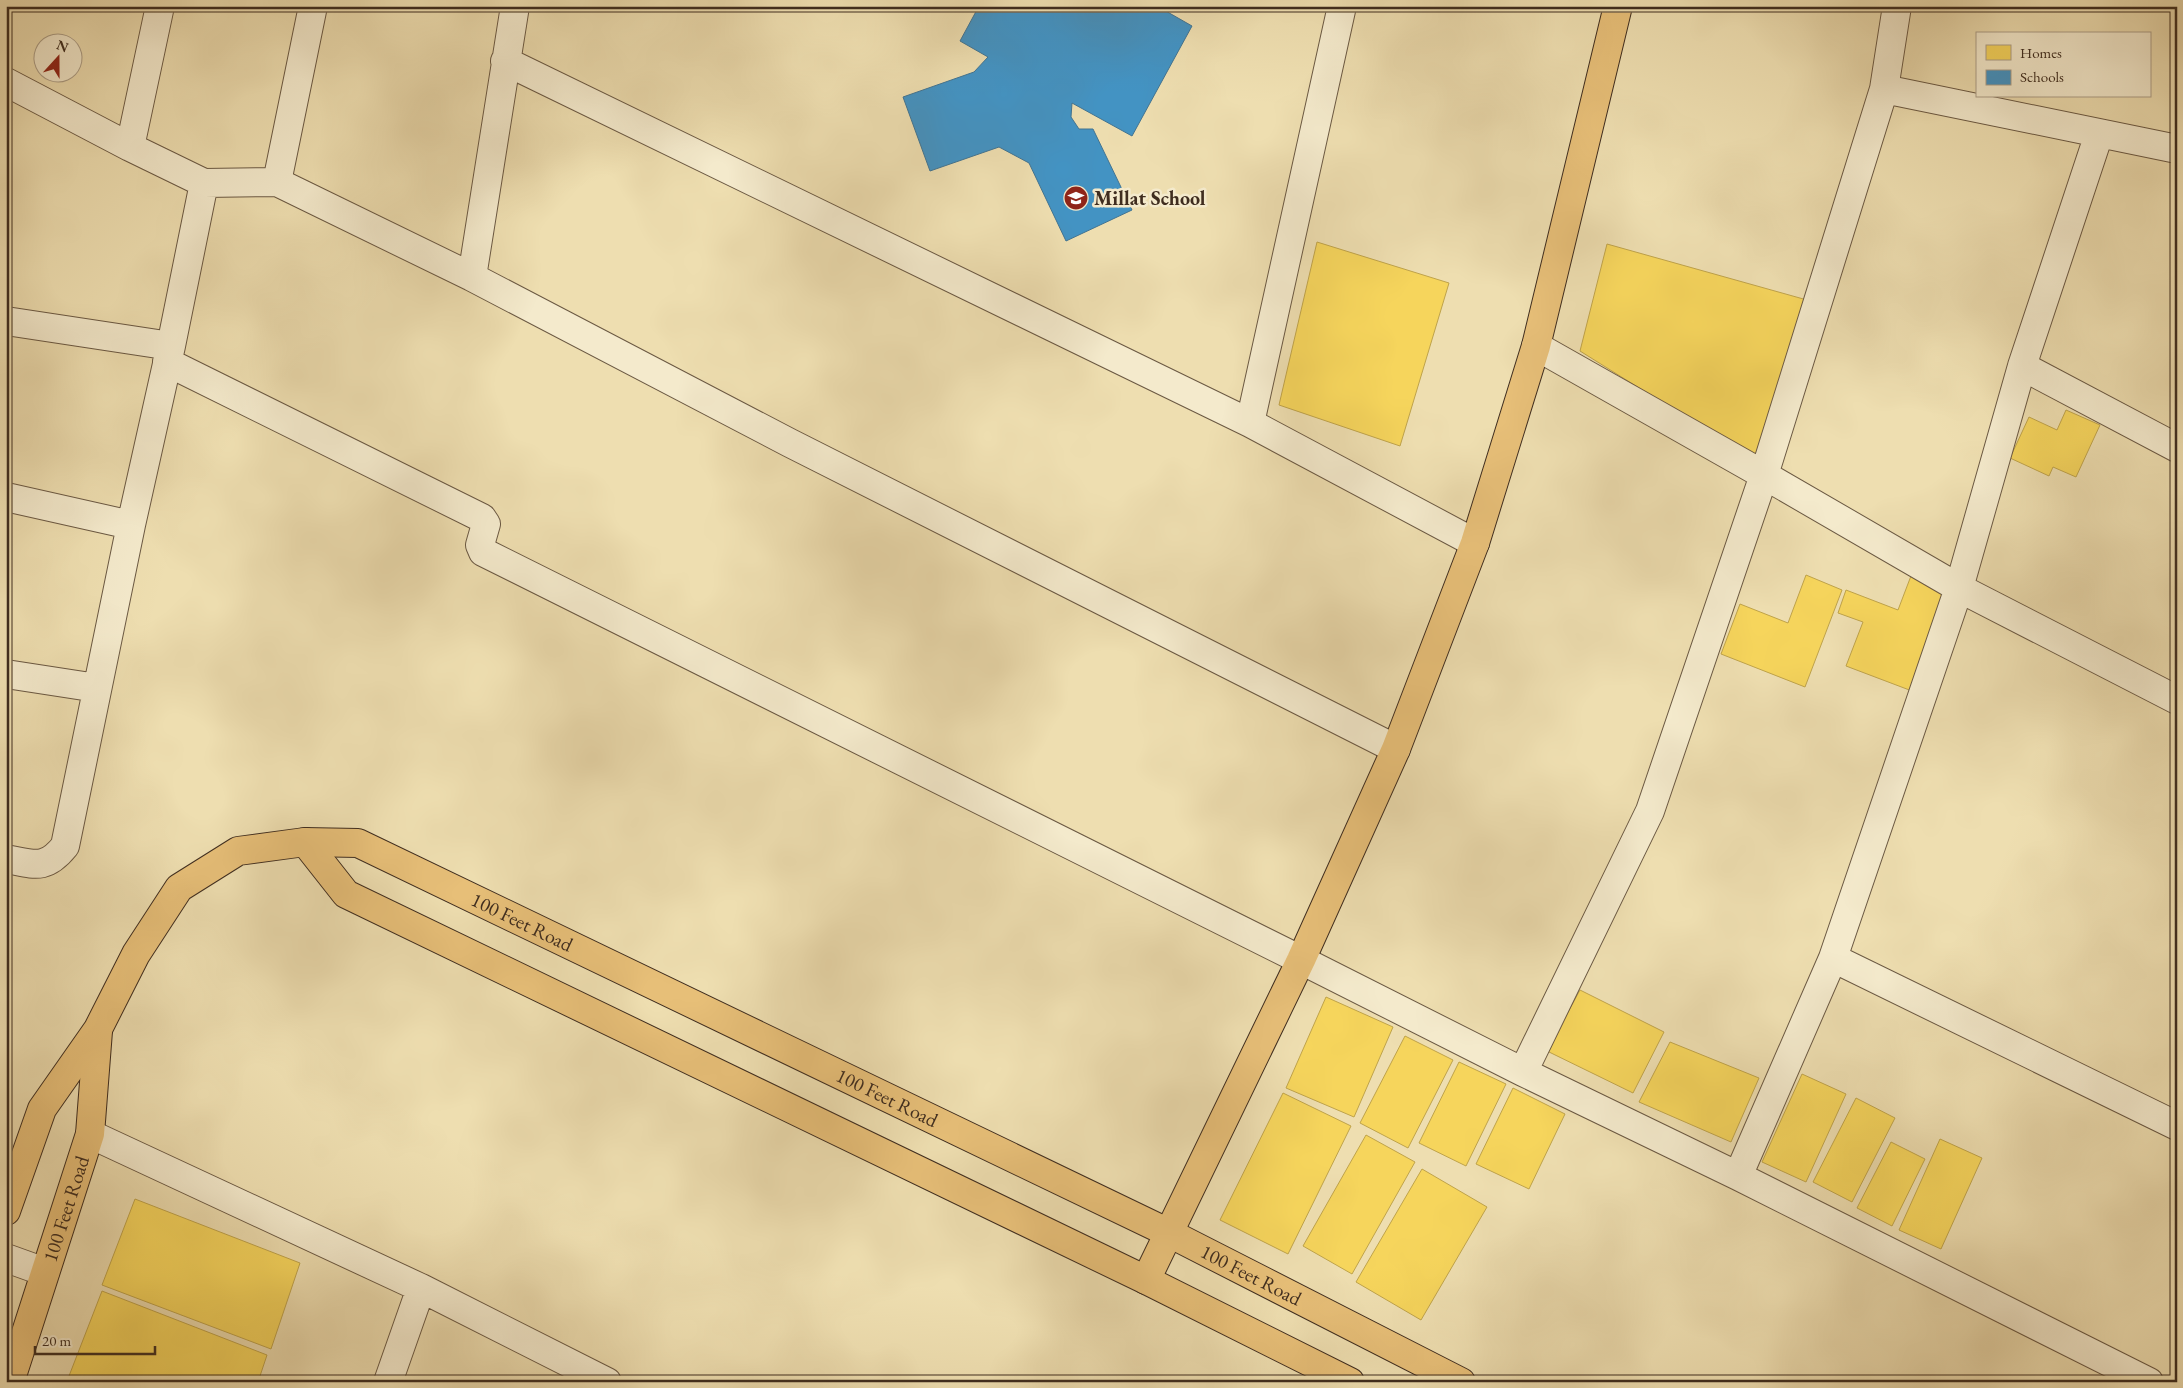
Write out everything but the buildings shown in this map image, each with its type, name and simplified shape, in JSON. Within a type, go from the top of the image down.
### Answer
[{"type":"main road","points":[[1146,1280],[1301,960],[1396,749],[1475,543],[1536,346],[1618,6]]},
{"type":"main road","points":[[305,842],[346,894],[1146,1280],[1350,1382]]},
{"type":"main road","name":"100 Feet Road","points":[[6,1211],[42,1109],[98,1029],[136,954],[178,888],[238,851],[305,842],[358,843],[1169,1233],[1461,1382]]},
{"type":"main road","name":"100 Feet Road","points":[[10,1382],[90,1134],[98,1029]]},
{"type":"street","points":[[130,147],[160,6]]},
{"type":"street","points":[[277,182],[313,6]]},
{"type":"street","points":[[472,277],[515,6]]},
{"type":"street","points":[[1250,423],[1342,6]]},
{"type":"street","points":[[1522,1072],[1650,811],[1764,475],[1884,89],[1897,6]]},
{"type":"street","points":[[505,62],[1250,423],[1475,543]]},
{"type":"street","points":[[6,82],[130,147],[204,183],[277,182],[472,277],[790,442],[1396,749]]},
{"type":"street","points":[[1884,89],[2177,149]]},
{"type":"street","points":[[1738,1176],[1833,958],[1959,588],[2022,366],[2098,134]]},
{"type":"street","points":[[6,859],[39,865],[55,859],[65,846],[204,183]]},
{"type":"street","points":[[6,321],[169,354],[482,518],[486,524],[480,545],[483,552],[1522,1072],[1738,1176],[2148,1382]]},
{"type":"street","points":[[1536,346],[1959,588],[2177,700]]},
{"type":"street","points":[[2022,366],[2177,448]]},
{"type":"street","points":[[6,498],[131,524]]},
{"type":"street","points":[[6,674],[97,688]]},
{"type":"street","points":[[1833,958],[2177,1126]]},
{"type":"street","points":[[90,1134],[421,1288],[607,1382]]},
{"type":"street","points":[[6,1258],[45,1272]]},
{"type":"street","points":[[388,1382],[421,1288]]},
{"type":"place","name":"Millat School","points":[[1076,198]]}]
